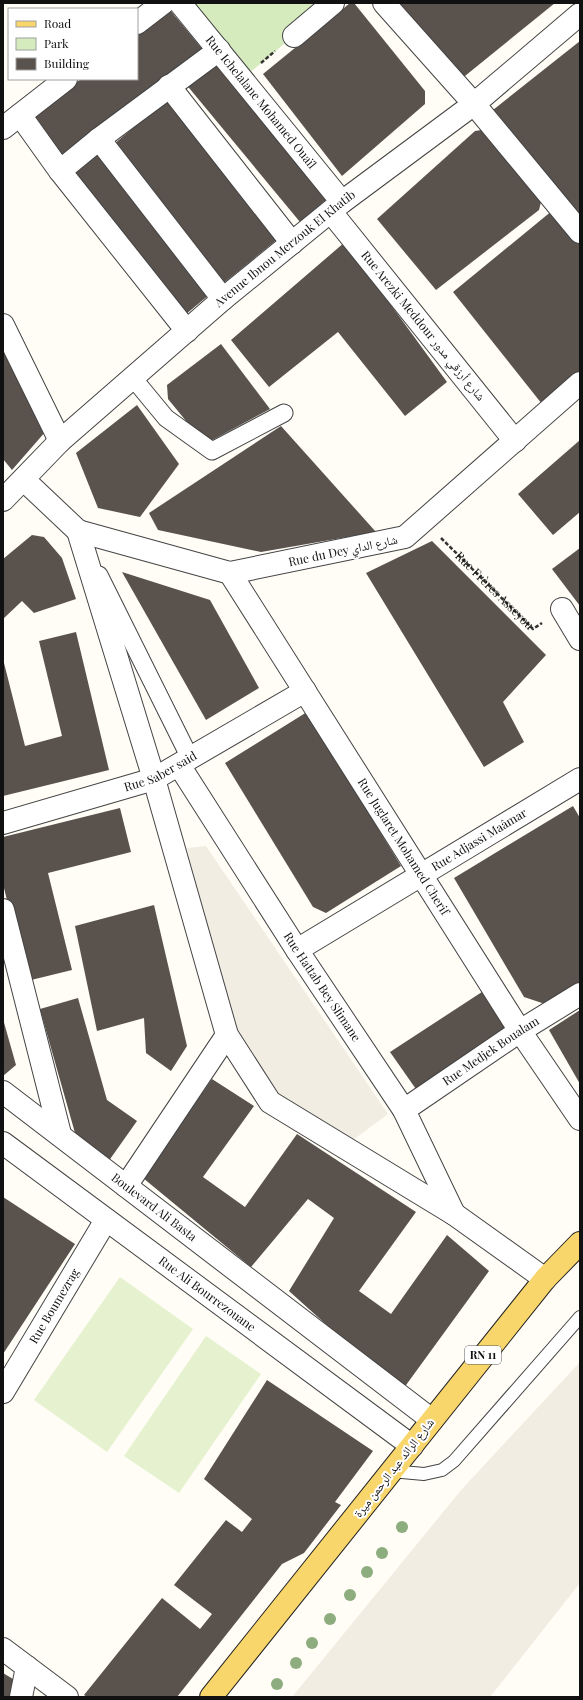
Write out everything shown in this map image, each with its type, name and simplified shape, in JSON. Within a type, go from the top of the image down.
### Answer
[{"type":"main road","name":"شارع الرائد عبد الرحمن ميرة","points":[[212,1697],[545,1279],[580,1243]]},
{"type":"street","points":[[138,22],[163,3]]},
{"type":"street","name":"Rue Ichelalane Mohamed Ouaïl","points":[[180,3],[242,79],[337,207]]},
{"type":"street","points":[[294,36],[333,3]]},
{"type":"street","points":[[384,3],[474,104],[580,232]]},
{"type":"street","name":"Avenue Ibnou Merzouk El Khatib","points":[[3,500],[24,480],[60,441],[223,299],[337,207],[474,104],[580,14]]},
{"type":"street","points":[[60,171],[99,139],[219,50]]},
{"type":"street","points":[[3,128],[65,80]]},
{"type":"street","points":[[169,86],[292,243]]},
{"type":"street","points":[[20,115],[60,171],[187,331]]},
{"type":"street","points":[[99,139],[223,299]]},
{"type":"street","name":"Rue Arezki Meddour شارع أرزقي مدور","points":[[337,207],[515,441]]},
{"type":"street","points":[[3,325],[60,441]]},
{"type":"street","points":[[133,378],[166,418],[212,450],[284,413]]},
{"type":"street","name":"Rue du Dey شارع الداي","points":[[78,532],[230,573],[405,538],[580,383]]},
{"type":"street","points":[[24,480],[78,532],[184,762]]},
{"type":"street","points":[[78,532],[154,779],[227,1035],[270,1102],[454,1214],[545,1279]]},
{"type":"street","name":"Rue Juglaret Mohamed Cherif","points":[[230,573],[520,1031],[580,1119]]},
{"type":"street","points":[[562,609],[580,638]]},
{"type":"street","name":"Rue Saber said","points":[[3,823],[154,779],[304,691]]},
{"type":"street","name":"Rue Hattab Bey Slimane","points":[[184,762],[297,950],[404,1110],[454,1214]]},
{"type":"street","name":"Rue Adjassi Maâmar","points":[[297,950],[580,779]]},
{"type":"street","points":[[3,910],[60,1134]]},
{"type":"street","name":"Rue Medjek Boualam","points":[[404,1110],[520,1031],[580,994]]},
{"type":"street","points":[[126,1186],[227,1035]]},
{"type":"street","name":"Boulevard Ali Basta","points":[[3,1092],[60,1134],[432,1420]]},
{"type":"street","name":"Rue Ali Bourrezouane","points":[[3,1143],[412,1446]]},
{"type":"street","name":"Rue Boumezrag","points":[[3,1392],[106,1220]]},
{"type":"street","points":[[3,1649],[67,1697]]},
{"type":"street","points":[[21,1697],[28,1667]]},
{"type":"lane","points":[[391,1471],[424,1474],[442,1470],[454,1461],[580,1317]]},
{"type":"path","points":[[242,79],[294,36]]},
{"type":"path","name":"Rue Frères Asseyou","points":[[423,521],[533,629],[562,609]]},
{"type":"green space","points":[[181,3],[333,3],[242,79]]},
{"type":"green space","points":[[120,1277],[193,1329],[107,1452],[34,1400]]},
{"type":"green space","points":[[206,1336],[261,1374],[179,1493],[124,1456]]},
{"type":"shaded area","points":[[206,846],[388,1114],[353,1140],[280,1096],[227,1035],[187,848]]},
{"type":"shaded area","points":[[580,1362],[580,1583],[490,1697],[292,1697],[462,1489]]},
{"type":"building","points":[[350,3],[354,3],[425,91],[425,104],[342,176],[263,74]]},
{"type":"building","points":[[394,3],[555,3],[460,80]]},
{"type":"building","points":[[170,10],[204,51],[64,159],[34,115],[80,80],[138,80],[138,35]]},
{"type":"building","points":[[580,41],[580,219],[493,110]]},
{"type":"building","points":[[216,61],[327,199],[300,222],[185,83]]},
{"type":"building","points":[[170,97],[279,238],[220,286],[114,144]]},
{"type":"building","points":[[488,129],[542,198],[539,210],[436,290],[377,219],[475,131]]},
{"type":"building","points":[[98,152],[210,294],[185,315],[74,175]]},
{"type":"building","points":[[553,210],[580,243],[580,371],[542,404],[453,292]]},
{"type":"building","points":[[345,242],[447,382],[405,416],[338,332],[269,387],[231,340]]},
{"type":"building","points":[[221,344],[270,409],[205,444],[168,399],[167,385]]},
{"type":"building","points":[[3,348],[46,431],[12,470],[3,459]]},
{"type":"building","points":[[137,405],[179,464],[140,517],[98,508],[76,453]]},
{"type":"building","points":[[281,426],[376,532],[261,552],[158,530],[149,513]]},
{"type":"building","points":[[580,440],[580,512],[553,535],[518,494]]},
{"type":"building","points":[[32,535],[44,537],[62,558],[76,599],[34,613],[22,601],[3,619],[3,559]]},
{"type":"building","points":[[432,541],[546,655],[503,702],[524,742],[484,767],[366,573]]},
{"type":"building","points":[[580,548],[580,606],[552,569]]},
{"type":"building","points":[[122,572],[210,600],[259,688],[206,720]]},
{"type":"building","points":[[76,632],[109,770],[3,796],[3,659],[25,746],[62,736],[39,641]]},
{"type":"building","points":[[307,712],[401,866],[326,913],[313,907],[225,763]]},
{"type":"building","points":[[573,806],[580,818],[580,985],[548,1005],[524,997],[454,878]]},
{"type":"building","points":[[120,808],[131,852],[48,873],[72,970],[27,981],[3,884],[3,837]]},
{"type":"building","points":[[154,905],[187,1046],[171,1071],[146,1053],[144,1018],[97,1031],[75,926]]},
{"type":"building","points":[[488,988],[512,1027],[418,1092],[390,1052]]},
{"type":"building","points":[[78,998],[107,1100],[137,1121],[108,1162],[77,1140],[40,1009]]},
{"type":"building","points":[[580,1010],[580,1084],[549,1030]]},
{"type":"building","points":[[3,1019],[16,1065],[3,1076]]},
{"type":"building","points":[[212,1079],[254,1106],[203,1177],[245,1207],[297,1134],[416,1212],[359,1291],[391,1314],[447,1235],[489,1271],[401,1392],[289,1291],[334,1218],[308,1199],[251,1267],[143,1178]]},
{"type":"building","points":[[3,1197],[75,1244],[3,1354]]},
{"type":"building","points":[[267,1380],[373,1451],[335,1502],[341,1505],[304,1553],[282,1564],[177,1697],[87,1697],[84,1695],[162,1598],[200,1629],[212,1614],[174,1585],[226,1520],[242,1532],[252,1519],[204,1479]]},
{"type":"building","points":[[3,1673],[23,1685],[20,1697],[3,1697]]}]
